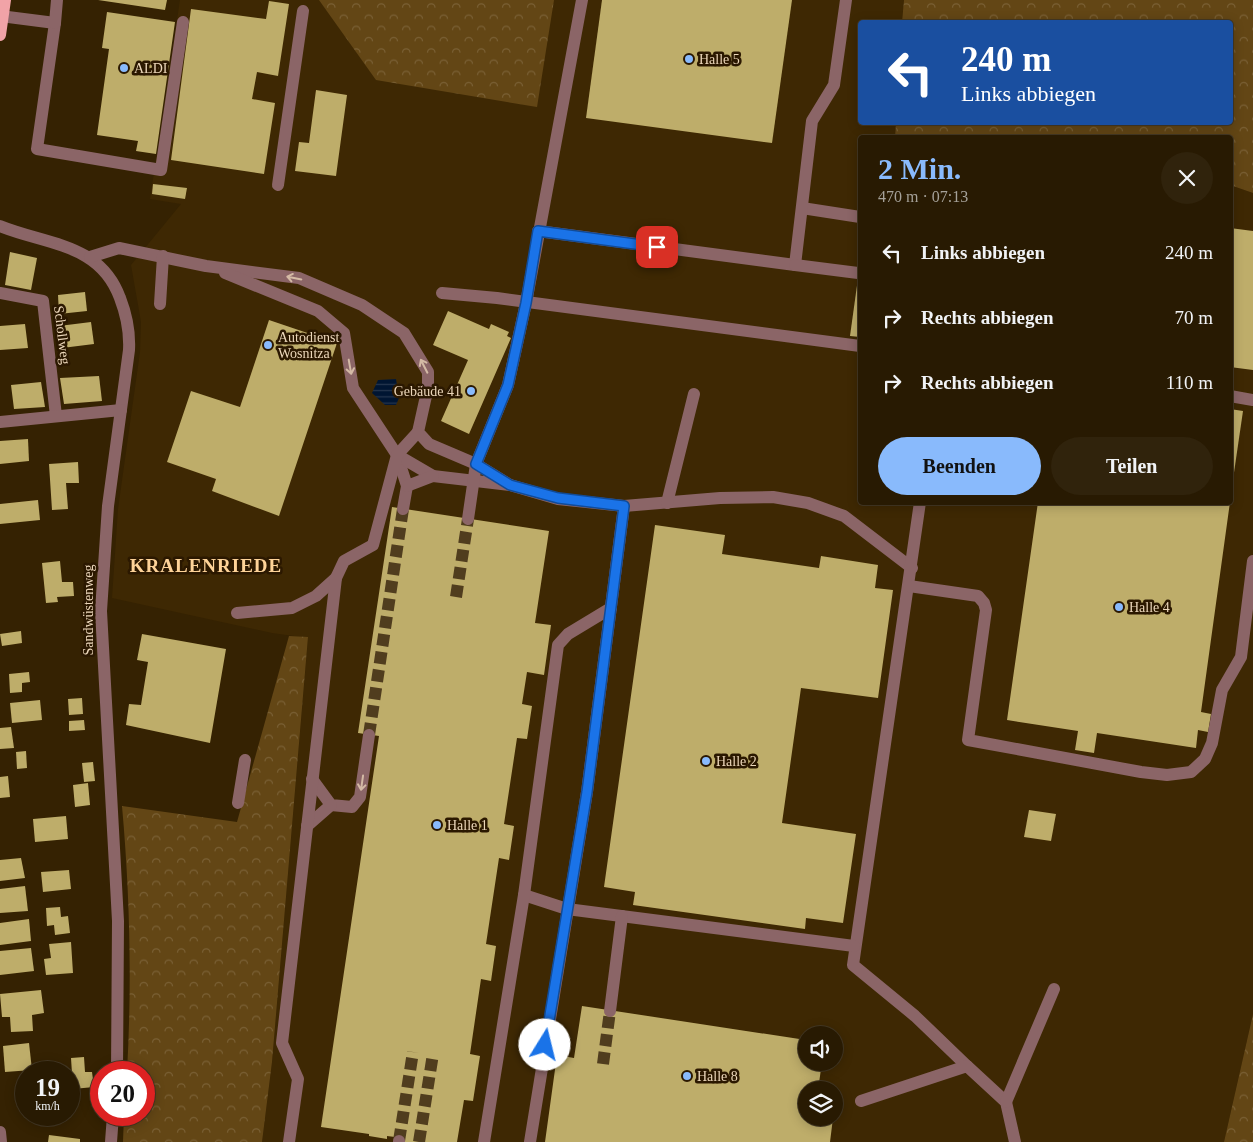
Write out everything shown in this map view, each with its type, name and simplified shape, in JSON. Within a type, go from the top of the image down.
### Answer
[{"type":"main road","points":[[0,35],[1,16],[5,0]]},
{"type":"street","points":[[57,0],[37,149],[161,170],[183,22]]},
{"type":"street","points":[[468,519],[476,464],[508,385],[526,303],[582,0]]},
{"type":"street","points":[[795,265],[812,121],[834,85],[846,0]]},
{"type":"street","points":[[278,184],[303,11]]},
{"type":"street","points":[[1,16],[55,23]]},
{"type":"street","points":[[802,208],[858,217]]},
{"type":"street","name":"Sandwüstenweg","points":[[0,226],[75,250],[101,265],[116,287],[129,324],[129,350],[104,546],[101,625],[118,921],[117,1061]]},
{"type":"street","points":[[538,231],[858,273]]},
{"type":"street","points":[[90,257],[119,248],[206,266],[299,278],[362,305],[404,333],[428,372],[428,386],[418,432],[396,455],[373,545],[344,561],[336,578],[282,1043],[298,1079],[289,1142]]},
{"type":"street","points":[[160,304],[163,256]]},
{"type":"street","points":[[206,266],[318,311],[344,333],[353,388],[364,407],[388,438],[407,486],[403,509]]},
{"type":"street","name":"Schollweg","points":[[0,293],[32,297],[43,301],[56,416]]},
{"type":"street","points":[[442,293],[858,346]]},
{"type":"street","points":[[667,503],[694,394]]},
{"type":"street","points":[[1233,397],[1253,400]]},
{"type":"street","points":[[0,422],[122,410]]},
{"type":"street","points":[[418,432],[429,444],[476,464],[510,485]]},
{"type":"street","points":[[388,438],[406,444]]},
{"type":"street","points":[[396,455],[429,444]]},
{"type":"street","points":[[396,455],[433,476],[510,485],[558,498],[624,506],[720,498],[773,497],[808,503],[844,516],[912,568]]},
{"type":"street","points":[[407,486],[433,476]]},
{"type":"street","points":[[920,505],[912,568],[854,946],[853,964],[915,1016],[1006,1102],[1016,1142]]},
{"type":"street","points":[[530,1142],[587,792],[624,506]]},
{"type":"street","points":[[909,586],[978,596],[984,603],[986,610],[968,740],[1083,762],[1167,775],[1191,772],[1205,760],[1212,743],[1222,690],[1241,657],[1253,561]]},
{"type":"street","points":[[237,613],[292,608],[316,596],[336,578]]},
{"type":"street","points":[[484,1142],[524,895],[558,644],[568,634],[611,608]]},
{"type":"street","points":[[307,826],[330,805],[352,807],[360,796],[369,735]]},
{"type":"street","points":[[238,802],[245,760]]},
{"type":"street","points":[[312,779],[330,805]]},
{"type":"street","points":[[524,895],[567,909],[854,946]]},
{"type":"street","points":[[610,1011],[622,916]]},
{"type":"street","points":[[1006,1102],[1054,989]]},
{"type":"street","points":[[861,1101],[967,1066]]},
{"type":"street","points":[[110,1142],[112,1126]]},
{"type":"street","points":[[0,1132],[1,1142]]},
{"type":"shaded area","points":[[180,0],[904,0],[902,20],[858,20],[858,125],[896,125],[895,135],[858,135],[858,505],[1233,505],[1233,186],[1253,193],[1253,1014],[1224,1142],[262,1142],[272,1062],[308,638],[272,633],[112,598],[118,509],[140,352],[141,322],[131,265],[181,204],[150,199]]},
{"type":"green space","points":[[319,0],[554,0],[537,107],[376,80]]},
{"type":"green space","points":[[904,0],[1253,0],[1253,193],[1233,186],[1233,135],[895,135],[896,125],[1233,125],[1233,20],[902,20]]},
{"type":"green space","points":[[289,636],[308,637],[272,1062],[262,1142],[123,1142],[124,1126],[155,1126],[155,1061],[127,1061],[129,939],[122,806],[237,822]]},
{"type":"green space","points":[[1253,1014],[1253,1142],[1224,1142]]},
{"type":"water","points":[[396,379],[399,398],[396,405],[385,405],[372,393],[378,380]]},
{"type":"building","points":[[98,0],[167,0],[165,10]]},
{"type":"building","name":"Halle 5","points":[[602,0],[792,0],[772,143],[586,118]]},
{"type":"building","points":[[269,1],[289,4],[278,76],[257,72],[252,99],[275,103],[264,174],[171,160],[191,9],[266,19]]},
{"type":"building","points":[[107,12],[175,22],[156,154],[136,151],[138,141],[97,135],[109,49],[102,48]]},
{"type":"building","points":[[316,90],[347,95],[336,176],[295,171],[299,142],[309,143]]},
{"type":"building","points":[[153,184],[187,188],[185,199],[152,194]]},
{"type":"building","points":[[1233,228],[1253,231],[1253,370],[1233,367]]},
{"type":"building","points":[[10,252],[37,258],[31,290],[5,285]]},
{"type":"building","points":[[858,278],[858,337],[850,336]]},
{"type":"building","points":[[85,292],[87,311],[59,314],[58,295]]},
{"type":"building","name":"Gebäude 41","points":[[448,311],[489,329],[491,324],[509,332],[507,336],[511,338],[469,434],[441,421],[468,360],[433,345]]},
{"type":"building","points":[[269,320],[337,343],[279,516],[212,491],[216,479],[167,462],[191,391],[240,407]]},
{"type":"building","points":[[91,322],[94,344],[62,348],[59,326]]},
{"type":"building","points":[[25,324],[28,348],[0,350],[0,326]]},
{"type":"building","points":[[99,376],[102,401],[64,404],[60,378]]},
{"type":"building","points":[[41,382],[45,407],[14,409],[11,385]]},
{"type":"building","points":[[1233,409],[1243,411],[1233,479]]},
{"type":"building","points":[[28,439],[29,461],[0,464],[0,441]]},
{"type":"building","points":[[78,462],[79,483],[66,483],[68,509],[52,510],[49,464]]},
{"type":"building","points":[[38,500],[40,520],[0,524],[0,504]]},
{"type":"building","name":"Halle 4","points":[[1038,505],[1230,505],[1201,712],[1211,714],[1208,732],[1198,730],[1196,748],[1097,733],[1094,753],[1075,750],[1078,731],[1007,720]]},
{"type":"building","name":"Halle 1","points":[[392,507],[549,531],[535,623],[551,625],[544,675],[527,672],[522,704],[532,706],[527,739],[517,738],[504,824],[514,826],[509,860],[499,858],[486,944],[496,946],[491,981],[481,979],[470,1054],[480,1056],[473,1101],[464,1100],[457,1142],[405,1142],[395,1137],[387,1136],[387,1139],[369,1136],[369,1134],[321,1127],[379,736],[358,733]]},
{"type":"building","name":"Halle 2","points":[[655,525],[725,535],[722,554],[819,568],[821,556],[878,565],[875,588],[893,590],[878,698],[801,688],[782,823],[856,834],[843,923],[806,918],[805,929],[633,905],[635,892],[604,887]]},
{"type":"building","points":[[60,561],[62,582],[73,582],[74,596],[57,597],[58,602],[46,603],[42,563]]},
{"type":"building","points":[[21,631],[22,643],[2,646],[0,634]]},
{"type":"building","points":[[142,634],[226,649],[210,743],[126,725],[129,704],[141,705],[148,662],[137,660]]},
{"type":"building","points":[[29,672],[30,682],[22,683],[22,692],[10,693],[9,674]]},
{"type":"building","points":[[82,698],[83,714],[69,715],[68,699]]},
{"type":"building","points":[[40,700],[42,720],[12,723],[10,703]]},
{"type":"building","points":[[84,720],[85,730],[69,731],[69,721]]},
{"type":"building","points":[[11,727],[14,748],[0,749],[0,728]]},
{"type":"building","points":[[26,751],[27,768],[17,769],[16,752]]},
{"type":"building","points":[[93,762],[95,781],[84,782],[82,763]]},
{"type":"building","points":[[8,776],[10,797],[0,798],[0,777]]},
{"type":"building","points":[[88,783],[90,805],[75,807],[73,785]]},
{"type":"building","points":[[1029,810],[1056,814],[1051,841],[1024,837]]},
{"type":"building","points":[[66,816],[68,839],[35,842],[33,819]]},
{"type":"building","points":[[21,858],[25,878],[0,881],[0,860]]},
{"type":"building","points":[[69,870],[71,889],[43,892],[41,872]]},
{"type":"building","points":[[25,886],[28,911],[0,913],[0,889]]},
{"type":"building","points":[[60,907],[61,917],[68,916],[70,933],[55,935],[54,925],[47,926],[46,908]]},
{"type":"building","points":[[29,919],[31,941],[0,945],[0,923]]},
{"type":"building","points":[[71,942],[73,973],[46,975],[44,959],[51,958],[49,944]]},
{"type":"building","points":[[31,948],[34,971],[0,975],[0,951]]},
{"type":"building","points":[[41,990],[44,1013],[32,1015],[33,1031],[11,1032],[10,1017],[2,1017],[0,994]]},
{"type":"building","name":"Halle 8","points":[[582,1006],[798,1039],[798,1071],[821,1071],[819,1081],[798,1081],[798,1126],[832,1126],[830,1142],[545,1142],[557,1055],[574,1058]]},
{"type":"building","points":[[29,1043],[31,1061],[15,1061],[15,1071],[5,1072],[3,1046]]},
{"type":"building","points":[[84,1057],[85,1072],[90,1072],[90,1087],[80,1088],[80,1061],[71,1061],[71,1058]]},
{"type":"building","points":[[49,1135],[80,1139],[80,1142],[48,1142]]},
{"type":"tunnel","points":[[369,735],[403,509]]},
{"type":"tunnel","points":[[456,597],[468,519]]},
{"type":"tunnel","points":[[603,1064],[610,1011]]},
{"type":"tunnel","points":[[399,1141],[413,1052]]},
{"type":"tunnel","points":[[419,1142],[433,1054]]},
{"type":"place","name":"Halle 5","points":[[689,59]]},
{"type":"place","name":"ALDI","points":[[124,68]]},
{"type":"place","name":"Autodienst Wosnitza","points":[[268,345]]},
{"type":"place","name":"Gebäude 41","points":[[471,391]]},
{"type":"place","name":"Halle 4","points":[[1119,607]]},
{"type":"place","name":"Halle 2","points":[[706,761]]},
{"type":"place","name":"Halle 1","points":[[437,825]]},
{"type":"place","name":"Halle 8","points":[[687,1076]]},
{"type":"district","name":"KRALENRIEDE","points":[[206,565]]},
{"type":"route","points":[[545,1045],[587,792],[624,506],[558,498],[510,485],[476,464],[508,385],[526,303],[538,231],[657,247]]}]
